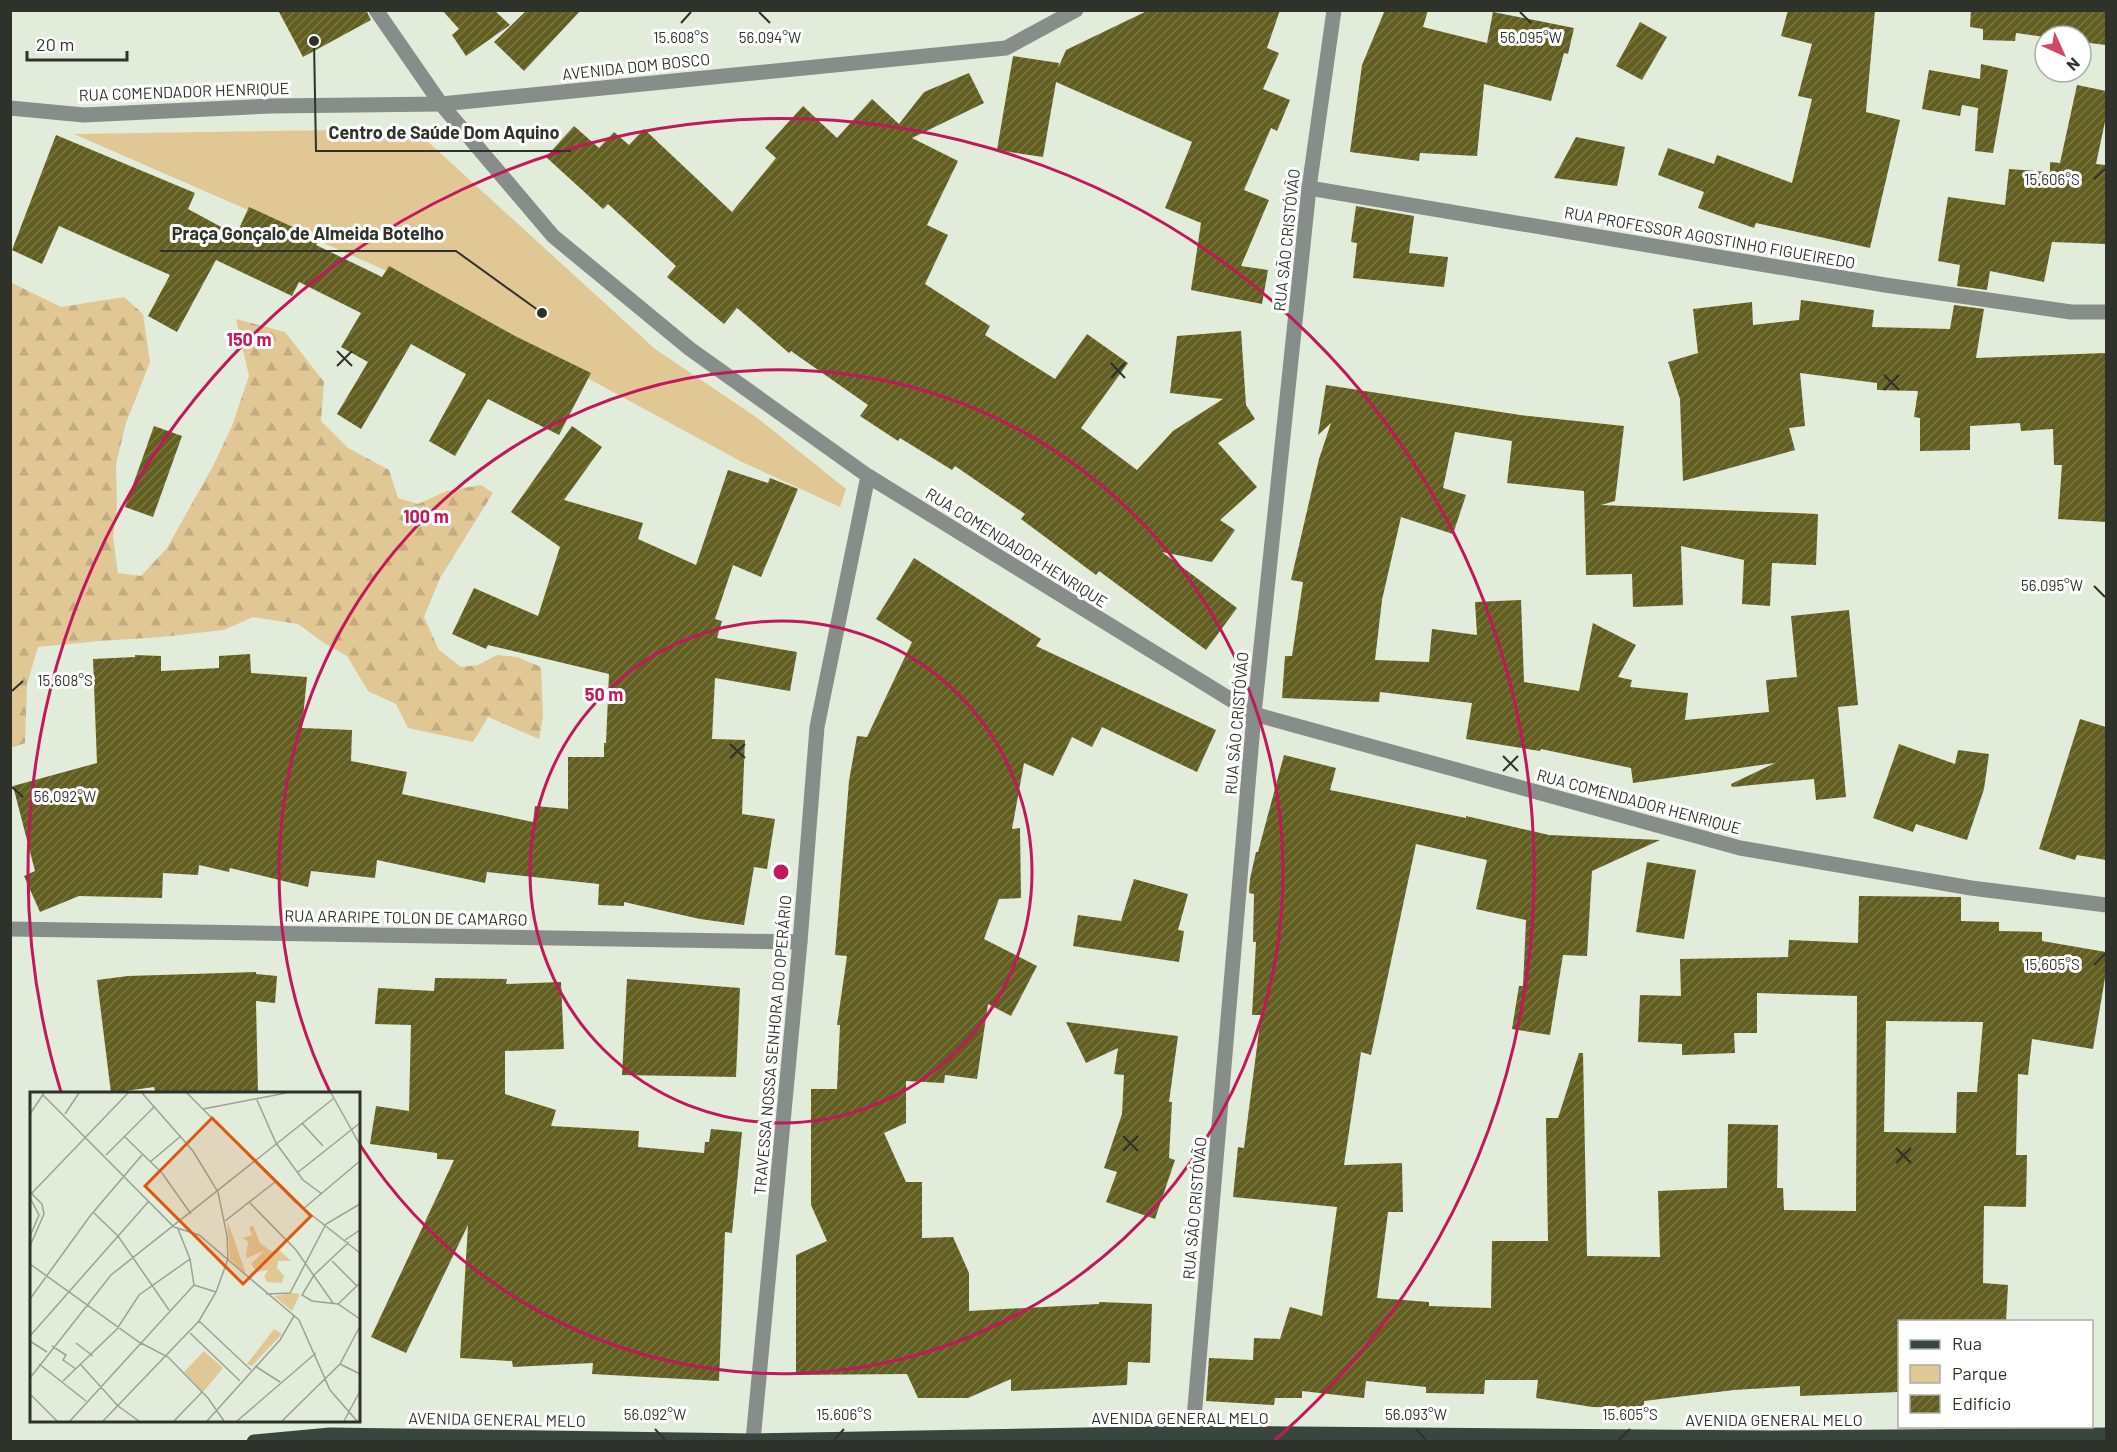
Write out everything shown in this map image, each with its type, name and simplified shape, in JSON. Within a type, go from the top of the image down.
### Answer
[{"type":"main road","name":"AVENIDA GENERAL MELO","points":[[254,1442],[330,1435],[753,1441],[1192,1437],[2106,1436]]},
{"type":"street","points":[[376,10],[441,104]]},
{"type":"street","name":"AVENIDA DOM BOSCO","points":[[441,104],[1006,48],[1076,10]]},
{"type":"street","name":"RUA SÃO CRISTÓVÃO","points":[[1192,1437],[1254,714],[1309,188],[1334,10]]},
{"type":"street","name":"RUA COMENDADOR HENRIQUE","points":[[10,108],[84,115],[272,106],[441,104],[553,236],[690,349],[868,476],[1254,714],[1740,848],[1971,888],[2106,905]]},
{"type":"street","name":"RUA PROFESSOR AGOSTINHO FIGUEIREDO","points":[[1309,188],[1885,285],[2071,312],[2106,312]]},
{"type":"street","name":"TRAVESSA NOSSA SENHORA DO OPERÁRIO","points":[[753,1441],[800,942],[817,727],[868,476]]},
{"type":"street","name":"RUA ARARIPE TOLON DE CAMARGO","points":[[10,929],[800,942]]},
{"type":"green space","points":[[414,129],[655,349],[756,417],[846,489],[840,507],[742,462],[401,277],[74,134]]},
{"type":"green space","points":[[10,282],[61,307],[124,297],[143,314],[150,362],[126,423],[116,464],[117,508],[113,537],[118,573],[141,576],[167,548],[213,466],[232,426],[249,376],[236,319],[285,332],[324,382],[321,421],[348,448],[389,470],[398,498],[418,504],[447,491],[481,485],[493,493],[440,578],[424,617],[439,650],[461,667],[478,665],[497,655],[517,657],[541,667],[543,716],[539,739],[488,717],[473,742],[408,728],[396,704],[368,691],[347,656],[298,624],[253,617],[224,630],[38,647],[27,684],[25,743],[11,748]]},
{"type":"building","points":[[278,10],[366,10],[371,20],[303,57]]},
{"type":"building","points":[[442,10],[494,10],[510,25],[466,56],[452,35],[459,29]]},
{"type":"building","points":[[527,10],[581,10],[524,71],[494,42]]},
{"type":"building","points":[[1149,10],[1280,10],[1267,48],[1279,53],[1263,89],[1290,100],[1277,131],[1271,128],[1244,190],[1269,200],[1241,266],[1268,270],[1262,304],[1191,290],[1201,223],[1165,208],[1192,142],[1056,82],[1043,157],[997,150],[1013,56],[1059,63],[1058,68],[1066,50]]},
{"type":"building","points":[[1385,10],[1428,10],[1423,27],[1487,43],[1493,12],[1574,28],[1568,54],[1564,53],[1551,101],[1484,84],[1477,156],[1420,153],[1419,161],[1350,152],[1362,65]]},
{"type":"building","points":[[1788,10],[1875,10],[1866,112],[1900,120],[1870,248],[1756,223],[1754,228],[1698,208],[1704,192],[1658,175],[1668,148],[1714,164],[1717,155],[1792,183],[1812,99],[1798,96],[1812,44],[1781,36]]},
{"type":"building","points":[[1971,10],[2106,10],[2106,45],[2093,43],[2093,24],[2033,24],[2033,35],[2016,33],[2015,41],[1983,40],[1983,29],[1970,27]]},
{"type":"building","points":[[1640,22],[1667,37],[1642,80],[1616,66]]},
{"type":"building","points":[[1981,64],[2008,70],[1993,153],[1975,151],[1978,108],[1962,105],[1960,116],[1922,109],[1929,70],[1980,79]]},
{"type":"building","points":[[969,73],[984,103],[912,138],[958,161],[927,225],[948,235],[925,284],[990,326],[985,335],[1055,379],[1087,334],[1128,363],[1081,428],[1137,470],[1173,431],[1223,399],[1170,393],[1177,336],[1241,331],[1246,405],[1255,419],[1218,443],[1257,487],[1220,520],[1235,530],[1212,562],[1162,552],[1237,608],[1206,650],[1099,571],[1096,575],[1021,519],[1025,514],[955,466],[952,470],[900,438],[898,441],[860,416],[868,405],[791,351],[789,353],[737,308],[724,324],[667,277],[676,266],[608,204],[603,209],[546,157],[574,126],[599,148],[614,132],[629,145],[644,129],[732,212],[776,158],[765,148],[803,106],[837,138],[872,99],[899,124],[924,92]]},
{"type":"building","points":[[2077,85],[2106,91],[2106,117],[2096,164],[2106,165],[2106,244],[2052,242],[2044,282],[1990,271],[1987,290],[1957,286],[1960,265],[1938,261],[1948,197],[2005,205],[2009,169],[2050,172],[2050,162],[2060,163]]},
{"type":"building","points":[[56,135],[195,193],[188,209],[236,235],[249,207],[319,239],[316,245],[382,277],[389,266],[515,336],[591,373],[559,435],[488,399],[455,456],[429,441],[466,374],[411,344],[361,429],[337,414],[368,362],[341,347],[361,313],[299,282],[292,296],[216,260],[177,332],[148,316],[170,275],[59,226],[42,264],[12,250]]},
{"type":"building","points":[[1576,137],[1625,147],[1617,186],[1554,178]]},
{"type":"building","points":[[1356,206],[1414,216],[1409,253],[1448,257],[1444,287],[1353,278],[1357,243],[1351,242]]},
{"type":"building","points":[[1801,300],[1874,310],[1872,327],[1950,329],[1954,305],[1984,309],[1976,358],[2106,353],[2106,522],[2058,519],[2062,465],[2054,465],[2053,429],[2021,431],[2020,423],[1970,426],[1970,450],[1920,451],[1920,418],[1914,417],[1918,391],[1877,390],[1877,383],[1800,373],[1805,426],[1789,428],[1795,450],[1683,481],[1680,399],[1668,362],[1698,353],[1693,309],[1752,302],[1753,325],[1799,320]]},
{"type":"building","points":[[1326,385],[1520,415],[1624,426],[1615,501],[1601,505],[1818,514],[1816,565],[1772,563],[1770,606],[1742,604],[1744,560],[1681,546],[1683,605],[1633,607],[1632,574],[1586,575],[1584,491],[1507,483],[1512,441],[1455,432],[1443,488],[1466,495],[1453,534],[1401,517],[1382,600],[1375,660],[1429,662],[1432,629],[1477,635],[1475,602],[1521,600],[1524,682],[1579,691],[1593,623],[1636,645],[1618,677],[1632,680],[1630,687],[1688,693],[1685,720],[1769,712],[1766,680],[1797,677],[1791,616],[1849,610],[1858,705],[1838,707],[1846,797],[1816,800],[1814,779],[1732,787],[1731,784],[1775,763],[1633,783],[1631,768],[1541,749],[1540,751],[1466,739],[1472,703],[1380,692],[1379,702],[1282,698],[1285,656],[1292,656],[1303,582],[1291,580],[1319,459],[1331,423],[1318,435]]},
{"type":"building","points":[[154,426],[182,436],[153,517],[125,507]]},
{"type":"building","points":[[572,426],[602,447],[564,500],[643,523],[638,539],[696,565],[728,470],[768,483],[770,478],[798,489],[761,577],[733,565],[715,619],[722,621],[717,638],[797,652],[790,691],[715,678],[712,739],[745,740],[742,814],[775,819],[767,869],[754,867],[744,925],[700,919],[624,902],[624,906],[598,905],[599,884],[487,872],[485,883],[377,860],[375,878],[311,871],[308,887],[230,868],[229,872],[199,865],[198,875],[163,873],[162,898],[79,896],[40,912],[24,876],[35,871],[13,786],[97,763],[93,659],[135,657],[135,655],[161,656],[161,671],[219,668],[219,656],[250,654],[251,673],[307,677],[302,728],[352,730],[351,761],[407,772],[402,794],[533,822],[535,806],[568,809],[568,757],[604,757],[609,674],[488,645],[486,649],[452,634],[474,588],[538,616],[560,547],[511,512]]},
{"type":"building","points":[[914,558],[1041,639],[1036,646],[1216,730],[1197,772],[1102,727],[1092,747],[1072,737],[1053,776],[1024,763],[1012,829],[1020,828],[1021,898],[999,899],[984,939],[1037,966],[1011,1016],[988,1004],[977,1079],[945,1075],[944,1083],[906,1081],[906,1123],[884,1133],[906,1182],[922,1182],[922,1238],[953,1237],[969,1273],[969,1311],[1099,1304],[1099,1302],[1152,1304],[1150,1363],[1128,1362],[1127,1385],[1011,1391],[1011,1379],[968,1398],[918,1398],[907,1374],[796,1375],[796,1255],[827,1241],[811,1205],[811,1089],[837,1089],[840,1025],[837,1025],[847,956],[835,955],[849,781],[857,736],[867,737],[912,642],[876,619]]},
{"type":"building","points":[[2080,719],[2106,727],[2106,860],[2077,855],[2075,860],[2039,849]]},
{"type":"building","points":[[1899,744],[1955,764],[1958,750],[1989,754],[1984,789],[1967,840],[1916,824],[1913,832],[1873,818]]},
{"type":"building","points":[[1284,755],[1336,768],[1330,790],[1466,818],[1466,816],[1549,835],[1660,840],[1592,871],[1587,956],[1563,955],[1550,1035],[1512,1029],[1519,986],[1523,986],[1526,920],[1476,909],[1487,860],[1416,844],[1371,1055],[1361,1052],[1344,1165],[1402,1163],[1403,1212],[1388,1212],[1377,1298],[1429,1302],[1429,1306],[1491,1308],[1492,1241],[1548,1241],[1546,1118],[1558,1118],[1579,1053],[1583,1053],[1587,1256],[1660,1257],[1658,1191],[1727,1188],[1728,1124],[1778,1125],[1777,1188],[1783,1188],[1784,1210],[1856,1211],[1857,996],[1757,993],[1757,1033],[1734,1033],[1735,1053],[1682,1055],[1682,1044],[1638,1042],[1640,995],[1681,996],[1680,959],[1788,957],[1789,940],[1858,943],[1859,896],[1961,897],[1961,921],[1999,922],[1999,931],[2042,932],[2042,941],[2106,952],[2106,972],[2093,1049],[2032,1039],[2028,1075],[2018,1074],[2016,1155],[2027,1155],[2026,1207],[1984,1206],[1983,1283],[2008,1285],[2006,1320],[1898,1320],[1898,1392],[1800,1396],[1800,1386],[1734,1390],[1644,1401],[1644,1408],[1592,1407],[1536,1398],[1538,1380],[1485,1380],[1484,1394],[1426,1393],[1426,1387],[1366,1381],[1364,1398],[1302,1391],[1302,1398],[1275,1398],[1274,1405],[1206,1401],[1209,1358],[1253,1360],[1254,1338],[1280,1339],[1290,1307],[1322,1316],[1337,1207],[1233,1197],[1238,1147],[1244,1148],[1261,1015],[1252,1015],[1256,942],[1253,942],[1254,894],[1249,893],[1256,852],[1258,852]],"holes":[[[1886,1021],[1983,1022],[1977,1092],[1957,1092],[1956,1133],[1884,1132]]]},
{"type":"building","points":[[1647,862],[1696,870],[1684,939],[1636,932]]},
{"type":"building","points":[[1134,879],[1188,894],[1178,930],[1184,931],[1179,962],[1073,946],[1078,915],[1121,921]]},
{"type":"building","points":[[256,972],[256,974],[277,976],[275,1003],[256,1001],[258,1092],[155,1092],[154,1087],[111,1092],[97,980],[128,976]]},
{"type":"building","points":[[435,978],[507,979],[506,984],[561,982],[564,1049],[505,1051],[505,1094],[556,1110],[551,1126],[639,1131],[638,1147],[704,1153],[705,1142],[709,1142],[711,1129],[742,1132],[732,1233],[725,1232],[719,1381],[592,1374],[593,1363],[513,1367],[512,1361],[460,1358],[468,1225],[406,1353],[371,1337],[454,1160],[437,1159],[437,1153],[370,1144],[376,1106],[409,1111],[411,1025],[375,1024],[378,988],[434,991]]},
{"type":"building","points":[[627,979],[740,988],[736,1077],[622,1075]]},
{"type":"building","points":[[1066,1022],[1178,1036],[1169,1102],[1172,1102],[1169,1158],[1175,1160],[1155,1219],[1106,1202],[1117,1172],[1104,1168],[1122,1114],[1124,1075],[1114,1074],[1118,1048],[1086,1063]]},
{"type":"place","name":"Centro de Saúde Dom Aquino","points":[[314,41]]},
{"type":"place","name":"Praça Gonçalo de Almeida Botelho","points":[[542,313]]}]
